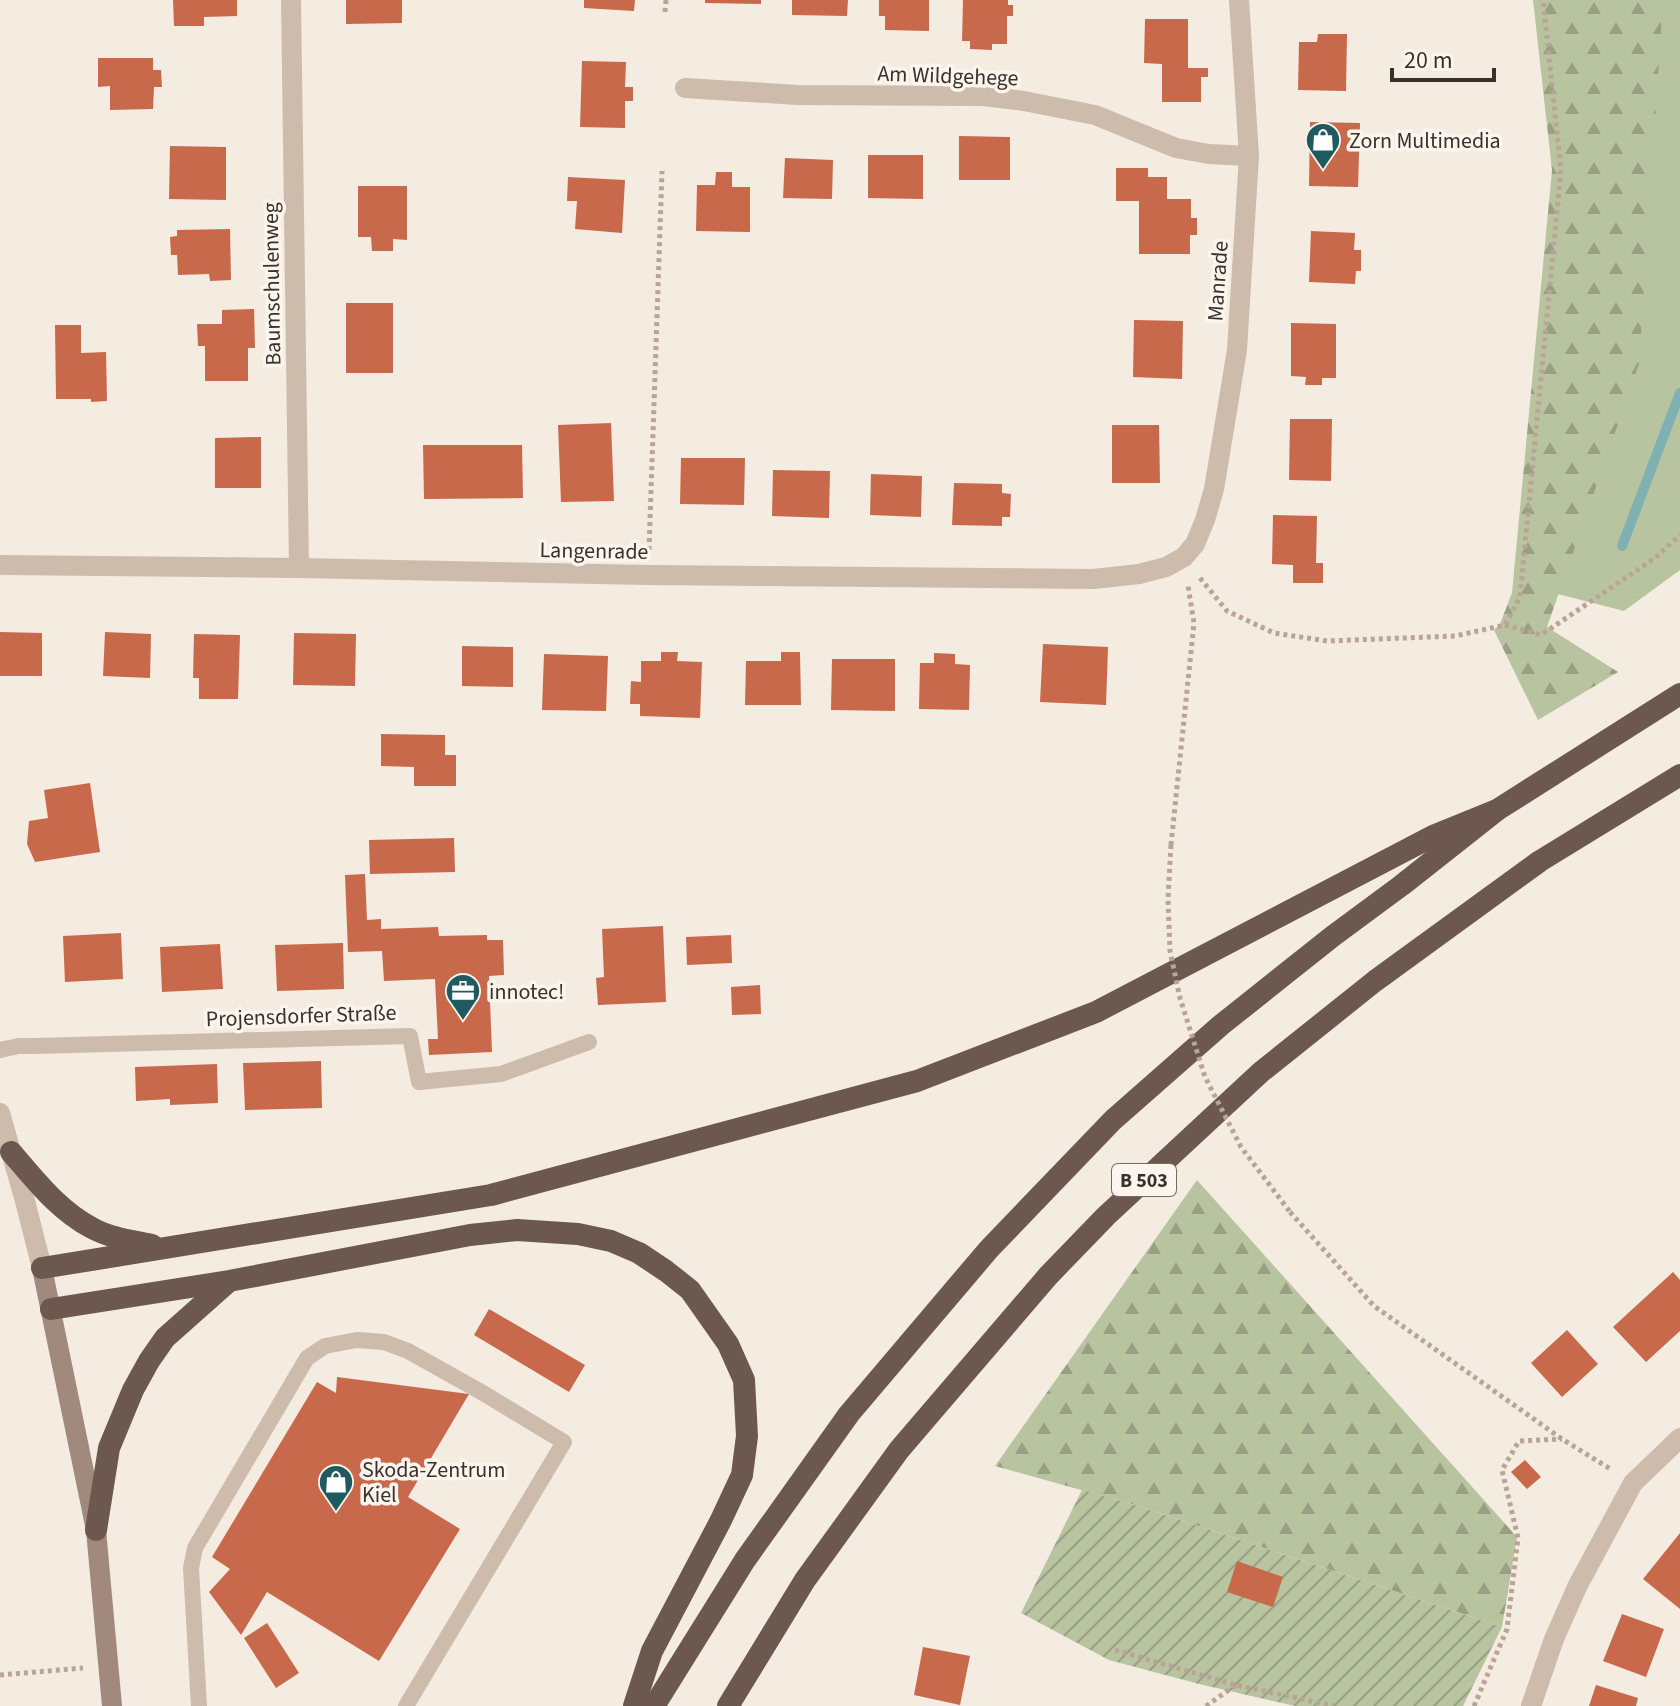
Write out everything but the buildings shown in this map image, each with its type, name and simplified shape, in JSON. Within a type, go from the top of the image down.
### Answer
[{"type":"highway","name":"B 503","points":[[654,1706],[745,1560],[849,1414],[989,1249],[1113,1120],[1221,1025],[1497,810],[1680,694]]},
{"type":"highway","name":"B 503","points":[[728,1706],[805,1580],[899,1450],[1048,1276],[1106,1216],[1261,1072],[1375,981],[1540,861],[1680,775]]},
{"type":"highway","points":[[42,1268],[491,1195],[917,1081],[1096,1012],[1433,836],[1497,810]]},
{"type":"highway","points":[[11,1152],[51,1198],[74,1218],[95,1230],[165,1248]]},
{"type":"highway","points":[[51,1309],[229,1281],[470,1235],[517,1230],[578,1234],[611,1241],[639,1253],[666,1271],[690,1290],[728,1344],[744,1380],[746,1449],[742,1475],[652,1651],[634,1706]]},
{"type":"highway","points":[[96,1530],[109,1448],[133,1390],[165,1338],[229,1281]]},
{"type":"main road","points":[[42,1268],[96,1530],[112,1706]]},
{"type":"street","name":"Baumschulenweg","points":[[291,0],[299,568]]},
{"type":"street","name":"Manrade","points":[[1184,557],[1195,544],[1214,489],[1237,350],[1249,156],[1239,0]]},
{"type":"street","name":"Am Wildgehege","points":[[685,88],[798,95],[983,96],[1095,115],[1176,148],[1249,156]]},
{"type":"street","name":"Langenrade","points":[[0,565],[1093,579],[1139,574],[1166,567],[1184,557]]},
{"type":"street","points":[[0,1113],[42,1268]]},
{"type":"street","points":[[1531,1706],[1554,1639],[1578,1585],[1633,1483],[1680,1438]]},
{"type":"lane","name":"Projensdorfer Straße","points":[[0,1050],[19,1046],[410,1036],[419,1082],[501,1074],[589,1042]]},
{"type":"lane","points":[[199,1706],[191,1568],[195,1548],[307,1358],[325,1346],[357,1340],[384,1342],[408,1351],[564,1442],[406,1706]]},
{"type":"path","points":[[665,12],[666,0]]},
{"type":"path","points":[[1505,625],[1520,597],[1561,170],[1543,0]]},
{"type":"path","points":[[648,575],[662,171]]},
{"type":"path","points":[[1184,557],[1227,611],[1274,633],[1327,641],[1455,636],[1505,625],[1541,635],[1655,558],[1680,535]]},
{"type":"path","points":[[1184,557],[1194,623],[1171,845],[1168,899],[1170,951],[1180,998],[1205,1077],[1241,1147],[1290,1212],[1374,1306],[1562,1439],[1633,1483]]},
{"type":"path","points":[[1474,1706],[1507,1629],[1518,1538],[1502,1470],[1519,1441],[1562,1439]]},
{"type":"path","points":[[1115,1650],[1236,1685],[1334,1706]]},
{"type":"path","points":[[0,1675],[110,1666]]},
{"type":"path","points":[[1206,1706],[1236,1685]]},
{"type":"green space","points":[[1533,0],[1663,0],[1639,364],[1547,627],[1618,672],[1538,720],[1494,630],[1500,624],[1512,593],[1552,170]]},
{"type":"green space","points":[[1576,0],[1680,0],[1680,570],[1624,611],[1546,591]]},
{"type":"green space","points":[[1197,1180],[1517,1537],[1502,1627],[1138,1506],[995,1466]]},
{"type":"green space","points":[[1082,1490],[1502,1627],[1463,1706],[1295,1706],[1109,1660],[1021,1613]]},
{"type":"waterway","points":[[1622,546],[1680,393]]},
{"type":"place","name":"Zorn Multimedia","points":[[1323,171]]},
{"type":"place","name":"innotec!","points":[[463,1022]]},
{"type":"place","name":"Skoda-Zentrum Kiel","points":[[336,1513]]}]
